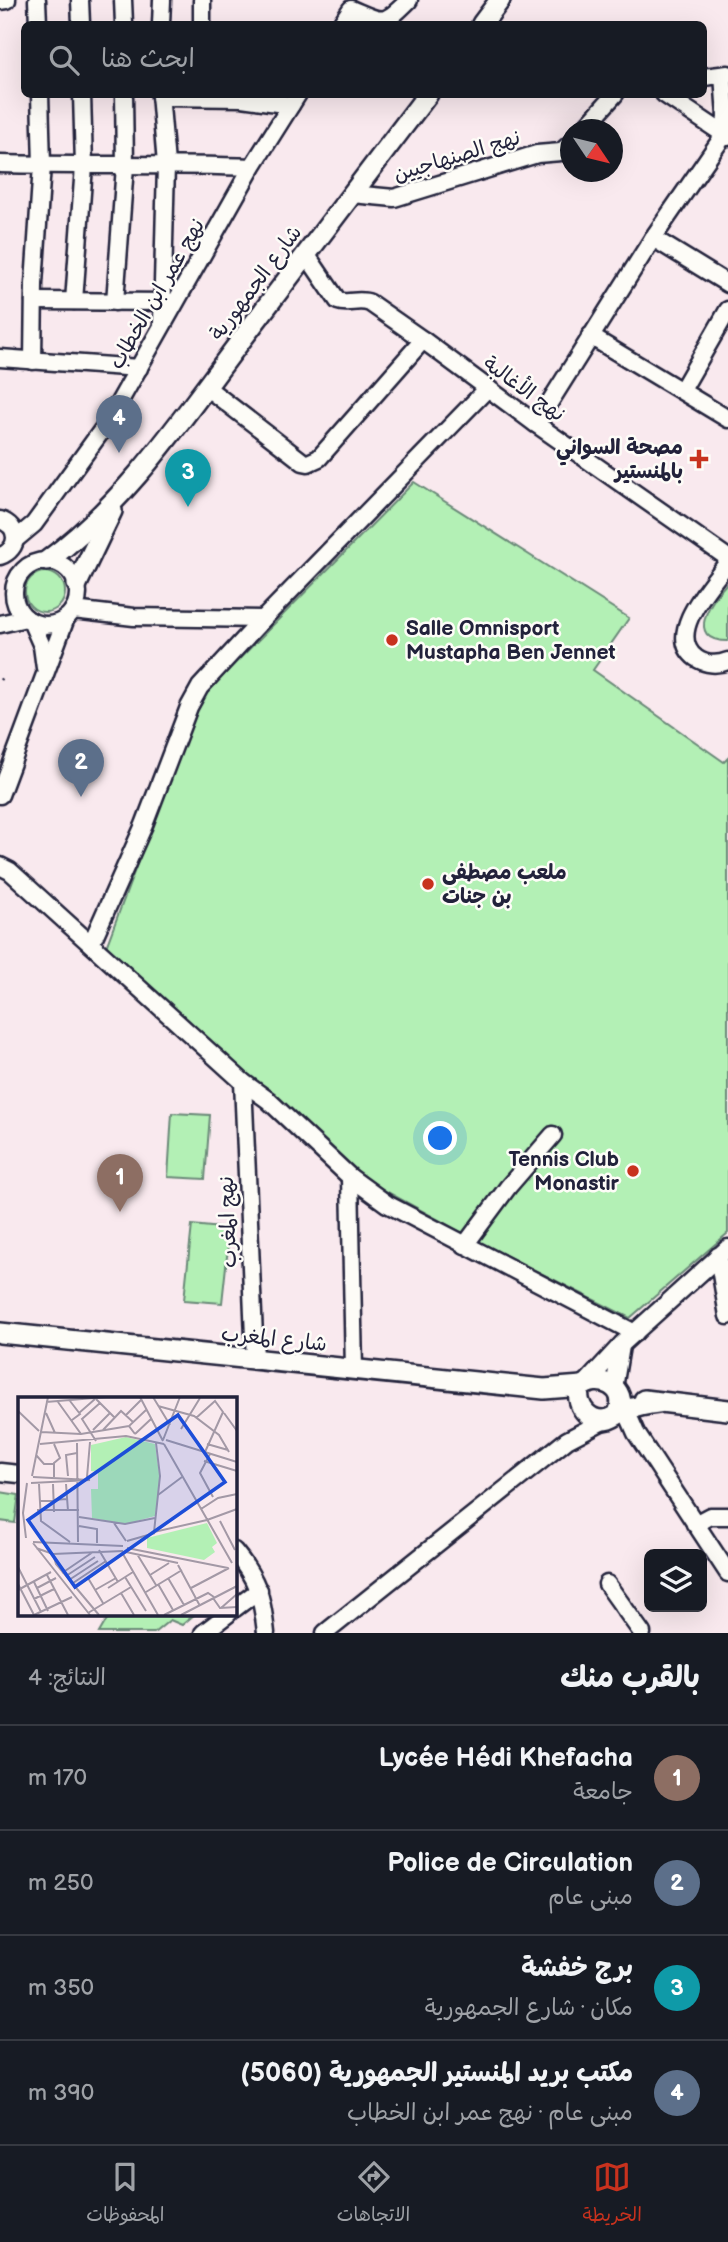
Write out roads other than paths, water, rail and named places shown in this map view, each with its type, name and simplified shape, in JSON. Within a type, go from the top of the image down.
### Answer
[{"type":"main road","points":[[484,21],[500,0]]},
{"type":"main road","name":"شارع الجمهورية","points":[[41,562],[77,539],[119,497],[206,387],[425,98]]},
{"type":"main road","name":"شارع الجمهورية","points":[[73,602],[119,497]]},
{"type":"main road","name":"شارع المغرب","points":[[0,1333],[582,1395],[601,1381],[615,1405]]},
{"type":"main road","name":"شارع المغرب","points":[[582,1395],[591,1417],[615,1405],[657,1403],[728,1410]]},
{"type":"street","points":[[0,1],[7,0]]},
{"type":"street","points":[[37,0],[37,21]]},
{"type":"street","points":[[80,0],[81,21]]},
{"type":"street","points":[[123,0],[124,21]]},
{"type":"street","points":[[161,21],[162,0]]},
{"type":"street","points":[[202,0],[202,21]]},
{"type":"street","points":[[344,4],[377,20],[385,21],[409,0]]},
{"type":"street","points":[[536,424],[653,237],[726,136],[725,74],[707,77]]},
{"type":"street","points":[[33,361],[42,165],[40,98]]},
{"type":"street","points":[[74,301],[84,166],[82,98]]},
{"type":"street","points":[[115,302],[125,166],[124,98]]},
{"type":"street","points":[[34,301],[169,302],[166,164],[160,98]]},
{"type":"street","points":[[268,98],[294,100]]},
{"type":"street","points":[[593,119],[611,98]]},
{"type":"street","points":[[670,98],[726,136]]},
{"type":"street","name":"نهج عمر ابن الخطاب","points":[[0,558],[10,551],[16,541],[34,524],[88,452],[162,327],[169,302],[294,100]]},
{"type":"street","name":"نهج الصنهاجيين","points":[[352,194],[391,198],[537,154],[560,152]]},
{"type":"street","points":[[0,164],[252,167]]},
{"type":"street","points":[[653,237],[728,284]]},
{"type":"street","name":"نهج الأغالبة","points":[[306,254],[338,300],[344,303],[365,301],[728,560]]},
{"type":"street","points":[[682,390],[728,310]]},
{"type":"street","points":[[590,336],[728,419]]},
{"type":"street","points":[[206,387],[270,438],[308,463],[319,458],[423,340]]},
{"type":"street","points":[[0,358],[139,368]]},
{"type":"street","points":[[91,944],[144,825],[194,696],[263,619],[488,388]]},
{"type":"street","points":[[2,520],[12,521],[45,510]]},
{"type":"street","points":[[0,794],[73,602],[66,568],[41,562],[16,541],[13,528],[2,520]]},
{"type":"street","points":[[0,558],[16,583],[16,603],[29,619],[42,646],[46,674]]},
{"type":"street","points":[[728,560],[685,628],[689,651],[697,659],[708,664],[728,661]]},
{"type":"street","points":[[0,599],[27,567],[41,562]]},
{"type":"street","points":[[73,602],[110,615],[263,619]]},
{"type":"street","points":[[0,624],[29,619],[47,625],[57,623],[73,602]]},
{"type":"street","points":[[0,866],[10,871],[243,1082],[268,1100],[350,1177],[387,1204],[635,1333]]},
{"type":"street","name":"نهج المغرب","points":[[243,1082],[255,1360]]},
{"type":"street","points":[[465,1245],[508,1187],[553,1135]]},
{"type":"street","points":[[350,1177],[354,1370]]},
{"type":"street","points":[[567,1440],[576,1423],[582,1395],[622,1344],[723,1252]]},
{"type":"street","points":[[723,1252],[728,1316]]},
{"type":"street","points":[[622,1344],[615,1405],[728,1573]]},
{"type":"street","points":[[325,1633],[567,1440],[615,1405]]},
{"type":"street","points":[[0,1472],[18,1474]]},
{"type":"street","points":[[695,1524],[710,1516],[728,1516]]},
{"type":"street","points":[[236,1553],[259,1590],[263,1601],[266,1633]]},
{"type":"street","points":[[607,1584],[642,1633]]},
{"type":"street","points":[[236,1607],[259,1590]]},
{"type":"street","points":[[204,1633],[225,1616]]},
{"type":"place","name":"مكتب بريد المنستير الجمهورية (5060)","points":[[119,453]]},
{"type":"place","name":"مصحة السواني بالمنستير","points":[[699,459]]},
{"type":"place","name":"برج خفشة","points":[[188,507]]},
{"type":"place","name":"Salle Omnisport Mustapha Ben Jennet","points":[[392,640]]},
{"type":"place","name":"Police de Circulation","points":[[81,797]]},
{"type":"place","name":"ملعب مصطفى بن جنات","points":[[428,884]]},
{"type":"place","name":"Tennis Club Monastir","points":[[633,1171]]},
{"type":"place","name":"Lycée Hédi Khefacha","points":[[120,1212]]}]
